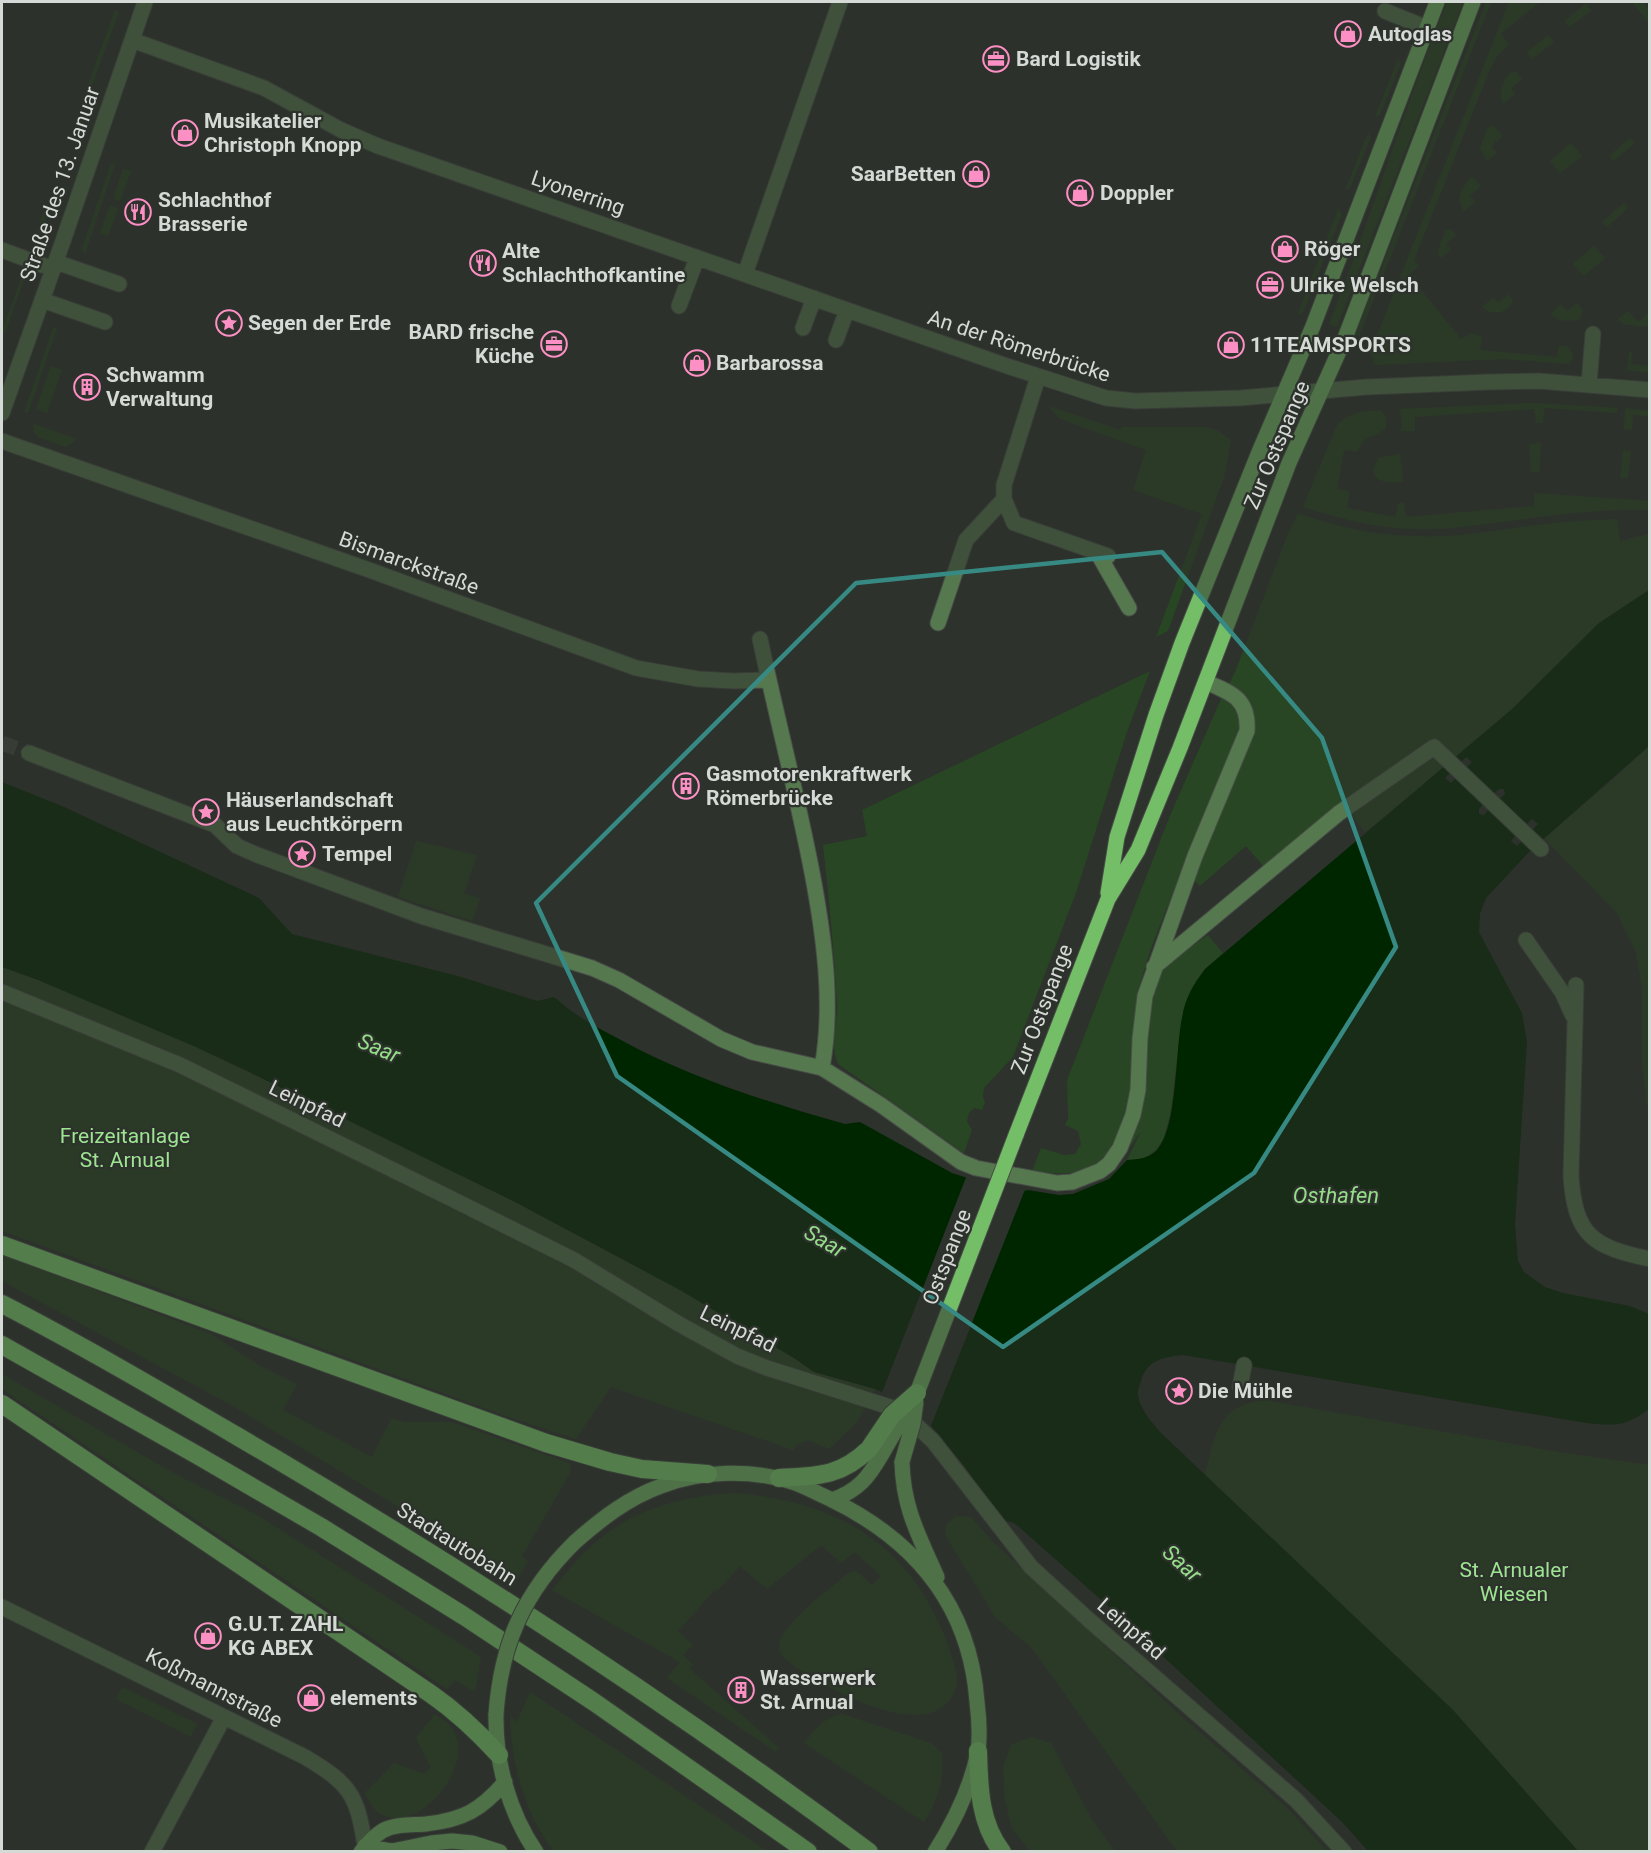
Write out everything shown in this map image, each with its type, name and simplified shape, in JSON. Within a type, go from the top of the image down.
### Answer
[{"type":"highway","points":[[2,1245],[546,1443],[610,1462],[642,1468],[708,1474]]},
{"type":"highway","name":"Stadtautobahn","points":[[2,1304],[53,1330],[342,1498],[477,1583],[613,1671],[869,1851]]},
{"type":"highway","points":[[2,1345],[321,1527],[464,1616],[594,1702],[808,1851]]},
{"type":"highway","points":[[778,1478],[838,1472],[876,1451],[891,1415],[917,1393]]},
{"type":"highway","points":[[2,1404],[438,1699],[477,1731],[499,1755]]},
{"type":"highway","points":[[978,1750],[983,1811],[988,1829],[1002,1851]]},
{"type":"main road","name":"Zur Ostspange","points":[[1108,899],[1117,837],[1156,715],[1190,622],[1313,326],[1437,2]]},
{"type":"main road","name":"Zur Ostspange","points":[[1016,1135],[1108,899],[1138,850],[1206,682],[1289,464],[1322,391],[1400,195],[1473,2]]},
{"type":"main road","name":"Ostspange","points":[[945,1594],[908,1509],[904,1492],[902,1462],[913,1424],[917,1393],[1016,1135]]},
{"type":"main road","points":[[832,1500],[860,1486],[872,1472],[876,1451]]},
{"type":"main road","points":[[536,1851],[522,1827],[505,1782],[499,1755],[496,1714],[504,1659],[518,1618],[538,1584],[574,1542],[598,1522],[639,1495],[663,1485],[708,1474],[747,1474],[778,1478],[796,1484],[854,1510],[889,1535],[927,1572],[945,1594],[972,1660],[979,1719],[978,1750],[960,1804],[935,1851]]},
{"type":"main road","points":[[363,1849],[380,1832],[389,1828],[428,1824],[474,1811],[490,1800],[505,1782]]},
{"type":"main road","points":[[363,1849],[392,1851],[452,1841],[472,1843],[500,1851]]},
{"type":"street","name":"Straße des 13. Januar","points":[[2,413],[145,2]]},
{"type":"street","points":[[745,274],[840,2]]},
{"type":"street","points":[[1385,11],[1427,28]]},
{"type":"street","name":"Lyonerring","points":[[132,40],[264,87],[341,130],[378,146],[745,274]]},
{"type":"street","points":[[2,250],[119,284]]},
{"type":"street","points":[[679,306],[697,258]]},
{"type":"street","name":"An der Römerbrücke","points":[[745,274],[1038,377],[1106,398],[1135,401],[1240,398],[1322,391],[1539,381],[1650,390]]},
{"type":"street","points":[[802,328],[814,298]]},
{"type":"street","points":[[42,300],[105,322]]},
{"type":"street","points":[[836,340],[848,310]]},
{"type":"street","points":[[1589,384],[1593,334]]},
{"type":"street","points":[[1038,377],[1004,485],[1004,499],[1014,523],[1103,554],[1129,608]]},
{"type":"street","name":"Bismarckstraße","points":[[2,441],[372,571],[636,668],[698,679],[768,680]]},
{"type":"street","points":[[938,623],[966,540],[1004,499]]},
{"type":"street","points":[[760,639],[805,834],[823,935],[828,1010],[822,1068]]},
{"type":"street","points":[[29,753],[215,825],[237,846],[255,854],[421,916],[592,968],[619,980],[721,1039],[752,1052],[822,1068],[881,1105],[961,1162],[984,1169],[1057,1183],[1088,1177],[1109,1164],[1127,1135],[1133,1115],[1138,1090],[1140,1038],[1145,996],[1199,846],[1246,731],[1247,714],[1241,702],[1206,682]]},
{"type":"street","points":[[1154,967],[1344,810],[1434,747],[1541,849]]},
{"type":"street","points":[[1526,940],[1562,992],[1576,1024]]},
{"type":"street","points":[[1576,985],[1572,1199],[1587,1234],[1594,1240],[1602,1246],[1650,1259]]},
{"type":"street","name":"Leinpfad","points":[[2,992],[180,1065],[422,1184],[574,1260],[679,1324],[737,1356],[767,1368],[893,1408],[933,1441],[1031,1567],[1296,1800],[1344,1851]]},
{"type":"street","points":[[1240,1387],[1244,1365]]},
{"type":"street","name":"Koßmannstraße","points":[[2,1607],[305,1757],[335,1775],[354,1799],[362,1826],[363,1849]]},
{"type":"street","points":[[152,1851],[224,1717]]},
{"type":"highlighted area","points":[[1162,552],[1322,738],[1396,947],[1254,1173],[1003,1347],[617,1076],[536,903],[856,583]]},
{"type":"green space","points":[[1447,2],[1463,2],[1337,327],[1329,324]]},
{"type":"green space","points":[[1486,2],[1491,2],[1359,337],[1358,328]]},
{"type":"green space","points":[[1509,2],[1540,2],[1501,33],[1509,45],[1497,56],[1490,69],[1414,260],[1419,266],[1409,275],[1461,339],[1471,333],[1482,337],[1480,350],[1557,357],[1559,346],[1567,346],[1573,359],[1569,364],[1505,359],[1375,365],[1370,353]]},
{"type":"green space","points":[[1632,2],[1643,2],[1649,9],[1649,23]]},
{"type":"green space","points":[[1586,3],[1591,11],[1569,27],[1565,21]]},
{"type":"green space","points":[[115,10],[119,12],[83,110],[79,109]]},
{"type":"green space","points":[[1548,35],[1554,42],[1532,59],[1527,52]]},
{"type":"green space","points":[[1398,59],[1401,63],[1380,115],[1375,117]]},
{"type":"green space","points":[[1511,72],[1516,72],[1522,79],[1511,88],[1515,94],[1504,103],[1501,95],[1502,87]]},
{"type":"green space","points":[[1491,126],[1503,136],[1491,146],[1497,153],[1487,161],[1480,148],[1487,129]]},
{"type":"green space","points":[[1368,133],[1371,137],[1350,188],[1345,190]]},
{"type":"green space","points":[[1630,138],[1635,143],[1613,161],[1609,156]]},
{"type":"green space","points":[[1571,143],[1582,156],[1560,173],[1550,161]]},
{"type":"green space","points":[[115,163],[85,254],[82,249],[111,164]]},
{"type":"green space","points":[[123,169],[131,171],[120,201],[113,199]]},
{"type":"green space","points":[[1470,178],[1474,178],[1481,186],[1470,196],[1475,202],[1464,211],[1460,198]]},
{"type":"green space","points":[[1624,203],[1628,208],[1607,227],[1602,222]]},
{"type":"green space","points":[[46,204],[50,206],[36,247],[32,247]]},
{"type":"green space","points":[[110,205],[118,208],[108,236],[100,233]]},
{"type":"green space","points":[[1338,209],[1342,214],[1302,315],[1298,313]]},
{"type":"green space","points":[[1450,229],[1456,235],[1446,244],[1451,250],[1440,258],[1438,250],[1445,231]]},
{"type":"green space","points":[[1594,246],[1605,258],[1584,276],[1573,264]]},
{"type":"green space","points":[[23,273],[26,274],[5,333],[2,332]]},
{"type":"green space","points":[[1509,294],[1513,302],[1503,311],[1495,313],[1482,307],[1493,298],[1498,303]]},
{"type":"green space","points":[[1577,303],[1583,310],[1580,319],[1564,321],[1550,314],[1561,305],[1567,311]]},
{"type":"green space","points":[[1628,311],[1638,322],[1649,313],[1649,325],[1644,327],[1623,324],[1618,319]]},
{"type":"green space","points":[[58,326],[28,413],[24,412],[53,329]]},
{"type":"green space","points":[[1629,352],[1632,352],[1631,364],[1649,366],[1649,373],[1627,370]]},
{"type":"green space","points":[[51,366],[62,370],[47,413],[36,409]]},
{"type":"green space","points":[[1534,403],[1617,408],[1617,413],[1544,408],[1543,423],[1536,423],[1534,409],[1415,417],[1415,431],[1400,431],[1402,424],[1400,409]]},
{"type":"green space","points":[[1048,406],[1120,430],[1122,427],[1204,427],[1217,430],[1231,440],[1224,477],[1168,631],[1156,637],[1202,514],[1133,490],[1146,450],[1060,419]]},
{"type":"green space","points":[[1625,408],[1649,411],[1649,416],[1633,415],[1632,430],[1624,429]]},
{"type":"green space","points":[[1381,410],[1386,417],[1386,428],[1366,439],[1357,452],[1344,450],[1337,489],[1350,491],[1347,508],[1395,517],[1398,503],[1404,503],[1406,517],[1534,506],[1534,493],[1649,501],[1649,510],[1583,512],[1464,527],[1424,529],[1370,524],[1303,507],[1337,425],[1347,417],[1358,413]]},
{"type":"green space","points":[[34,424],[77,439],[66,447],[38,437],[33,431]]},
{"type":"green space","points":[[1541,443],[1539,472],[1531,472],[1529,444]]},
{"type":"green space","points":[[1623,450],[1631,451],[1628,478],[1620,478]]},
{"type":"green space","points":[[1400,454],[1403,482],[1389,482],[1377,478],[1373,469],[1379,458]]},
{"type":"green space","points":[[1298,513],[1367,532],[1429,536],[1467,534],[1562,522],[1617,519],[1620,541],[1649,534],[1649,590],[1599,623],[1512,709],[1431,780],[1365,832],[1350,812],[1443,749],[1342,802],[1263,866],[1246,846],[1200,886],[1183,869],[1158,930],[1142,978],[1137,1002],[1130,1091],[1120,1129],[1113,1144],[1105,1156],[1086,1170],[1062,1173],[1032,1171],[1041,1148],[1064,1155],[1075,1154],[1081,1144],[1078,1131],[1065,1125],[1068,1118],[1067,1080],[1169,818],[1235,672]]},
{"type":"green space","points":[[1150,671],[1127,732],[1076,893],[1013,1057],[984,1088],[985,1103],[982,1110],[974,1108],[969,1113],[967,1121],[972,1130],[964,1153],[838,1064],[834,1049],[837,1012],[836,984],[823,845],[867,836],[862,810]]},
{"type":"green space","points":[[1649,746],[1649,1119],[1642,1065],[1642,987],[1636,952],[1617,913],[1544,838]]},
{"type":"green space","points":[[416,841],[477,855],[464,893],[480,899],[472,921],[398,897]]},
{"type":"green space","points":[[1208,935],[1223,953],[1205,969],[1182,1017],[1171,1111],[1164,1138],[1156,1150],[1144,1159],[1127,1160],[1141,1131],[1127,1151],[1140,1117],[1146,1038],[1153,994],[1159,974],[1171,961]]},
{"type":"green space","name":"Freizeitanlage St. Arnual","points":[[2,967],[196,1047],[249,1072],[517,1203],[680,1290],[814,1372],[875,1389],[857,1422],[829,1449],[808,1440],[796,1445],[793,1450],[611,1387],[576,1439],[500,1414],[2,1231]]},
{"type":"green space","points":[[2,1255],[211,1334],[257,1364],[297,1384],[283,1410],[372,1457],[391,1419],[406,1422],[452,1422],[571,1464],[569,1475],[522,1556],[528,1561],[517,1579],[233,1406],[2,1281]]},
{"type":"green space","points":[[2,1374],[175,1474],[257,1515],[481,1657],[475,1692],[455,1680],[447,1689],[2,1389]]},
{"type":"green space","name":"St. Arnualer Wiesen","points":[[1265,1400],[1558,1452],[1649,1465],[1649,1851],[1578,1851],[1453,1710],[1205,1475],[1216,1435],[1227,1416],[1249,1403]]},
{"type":"green space","points":[[735,1493],[804,1505],[862,1531],[887,1550],[909,1574],[928,1602],[949,1647],[957,1683],[944,1706],[925,1714],[902,1714],[876,1708],[804,1673],[781,1654],[779,1647],[787,1629],[820,1596],[850,1572],[856,1571],[872,1585],[881,1576],[855,1552],[841,1563],[821,1545],[767,1589],[740,1566],[678,1631],[693,1645],[683,1655],[693,1665],[690,1669],[779,1748],[776,1752],[667,1678],[680,1662],[552,1590],[586,1551],[619,1525],[674,1502]]},
{"type":"green space","points":[[956,1516],[971,1517],[994,1543],[1181,1716],[1287,1808],[1327,1851],[1177,1851],[1032,1648],[996,1618],[945,1535],[947,1524]]},
{"type":"green space","points":[[122,1687],[197,1724],[191,1737],[116,1699]]},
{"type":"green space","points":[[530,1692],[767,1851],[554,1851],[544,1837],[528,1805],[513,1751],[510,1716],[517,1722]]},
{"type":"green space","points":[[435,1714],[450,1725],[457,1741],[457,1759],[451,1777],[440,1794],[425,1807],[409,1816],[393,1818],[378,1812],[365,1793],[394,1763],[424,1774],[431,1767],[416,1738]]},
{"type":"green space","points":[[842,1714],[931,1743],[942,1753],[939,1789],[924,1822],[804,1743],[825,1721]]},
{"type":"green space","points":[[1031,1737],[1051,1743],[1091,1818],[1115,1851],[1030,1851],[1012,1829],[1005,1800],[1003,1767],[1011,1745]]},
{"type":"water","points":[[1649,590],[1649,746],[1530,851],[1486,898],[1480,914],[1479,932],[1522,1013],[1527,1042],[1515,1224],[1518,1261],[1524,1272],[1545,1287],[1563,1293],[1630,1306],[1649,1314],[1649,1409],[1619,1424],[1586,1423],[1183,1355],[1157,1361],[1147,1368],[1138,1393],[1143,1410],[1160,1432],[1453,1710],[1578,1851],[1368,1851],[1342,1822],[1116,1613],[1019,1527],[1012,1522],[1004,1521],[961,1462],[927,1421],[902,1401],[875,1389],[814,1372],[680,1290],[517,1203],[249,1072],[196,1047],[2,967],[2,782],[62,806],[259,898],[292,934],[458,976],[537,1001],[554,997],[593,1025],[673,1066],[787,1107],[845,1124],[860,1122],[952,1173],[1020,1192],[1028,1190],[1059,1195],[1073,1194],[1109,1179],[1127,1160],[1147,1157],[1157,1150],[1164,1139],[1175,1087],[1183,1011],[1190,992],[1205,969],[1512,709],[1599,623]]},
{"type":"pier","points":[[1466,757],[1472,762],[1465,769],[1492,795],[1499,789],[1504,789],[1505,794],[1498,800],[1525,826],[1532,819],[1538,824],[1517,846],[1511,841],[1517,834],[1490,808],[1484,815],[1479,814],[1479,809],[1485,803],[1457,777],[1451,783],[1445,778]]},
{"type":"pier","points":[[967,1175],[1020,1189],[1026,1187],[930,1428],[900,1403],[881,1395]]},
{"type":"tunnel","points":[[2,743],[29,753]]},
{"type":"place","name":"Autoglas","points":[[1348,34]]},
{"type":"place","name":"Bard Logistik","points":[[996,59]]},
{"type":"place","name":"Musikatelier Christoph Knopp","points":[[185,133]]},
{"type":"place","name":"SaarBetten","points":[[976,174]]},
{"type":"place","name":"Doppler","points":[[1080,193]]},
{"type":"place","name":"Schlachthof Brasserie","points":[[138,212]]},
{"type":"place","name":"Röger","points":[[1285,249]]},
{"type":"place","name":"Alte Schlachthofkantine","points":[[483,263]]},
{"type":"place","name":"Ulrike Welsch","points":[[1270,285]]},
{"type":"place","name":"Segen der Erde","points":[[229,323]]},
{"type":"place","name":"BARD frische Küche","points":[[554,344]]},
{"type":"place","name":"11TEAMSPORTS","points":[[1231,345]]},
{"type":"place","name":"Barbarossa","points":[[697,363]]},
{"type":"place","name":"Schwamm Verwaltung","points":[[87,387]]},
{"type":"place","name":"Gasmotorenkraftwerk Römerbrücke","points":[[686,786]]},
{"type":"place","name":"Häuserlandschaft aus Leuchtkörpern","points":[[206,812]]},
{"type":"place","name":"Tempel","points":[[302,854]]},
{"type":"place","name":"Die Mühle","points":[[1179,1391]]},
{"type":"place","name":"G.U.T. ZAHL KG ABEX","points":[[208,1636]]},
{"type":"place","name":"Wasserwerk St. Arnual","points":[[741,1690]]},
{"type":"place","name":"elements","points":[[311,1698]]},
{"type":"water label","name":"Saar","points":[[379,1048]]},
{"type":"water label","name":"Osthafen","points":[[1336,1195]]},
{"type":"water label","name":"Saar","points":[[825,1241]]},
{"type":"water label","name":"Saar","points":[[1182,1563]]}]
